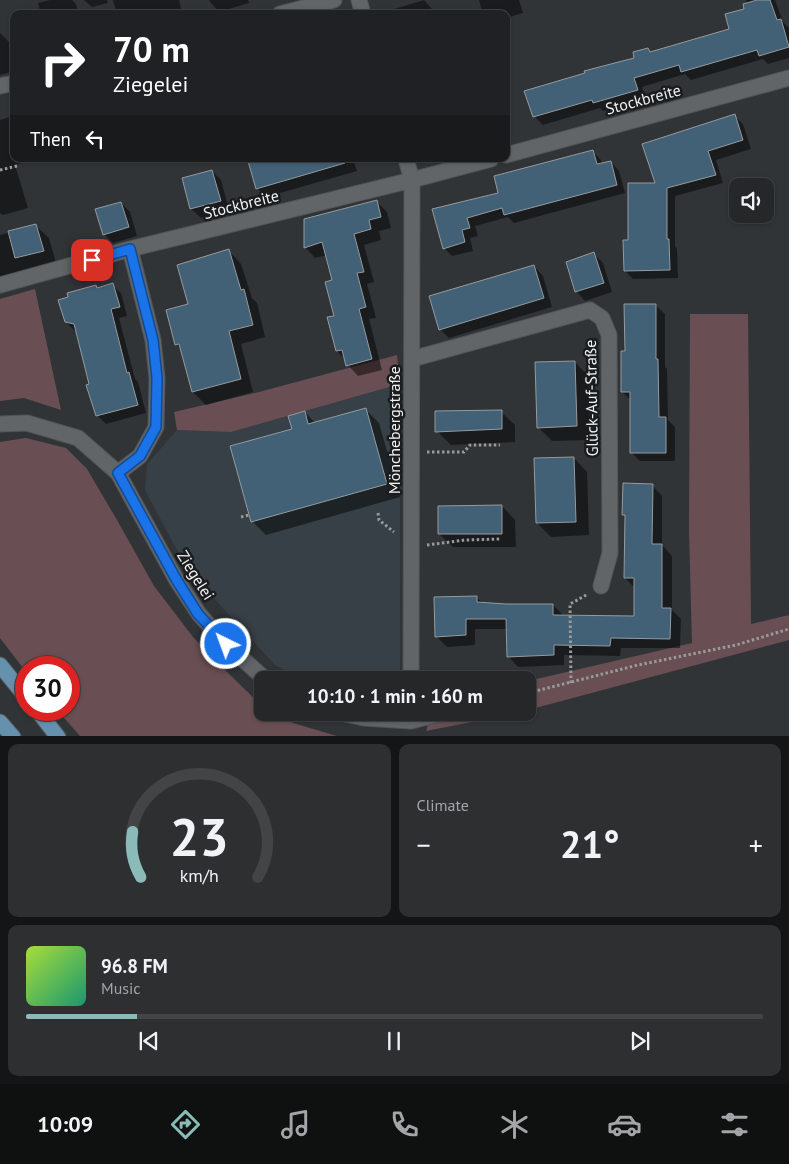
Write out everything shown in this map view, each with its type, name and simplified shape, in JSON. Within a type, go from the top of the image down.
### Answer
[{"type":"main road","points":[[0,665],[15,683]]},
{"type":"main road","points":[[46,721],[58,736]]},
{"type":"main road","points":[[0,722],[13,736]]},
{"type":"street","points":[[295,10],[334,0]]},
{"type":"street","name":"Stockbreite","points":[[510,154],[789,78]]},
{"type":"street","name":"Mönchebergstraße","points":[[407,162],[412,180],[411,671]]},
{"type":"street","name":"Stockbreite","points":[[0,285],[130,249],[481,162]]},
{"type":"street","points":[[118,473],[140,456],[156,427],[157,378],[153,340],[130,249]]},
{"type":"street","name":"Glück-Auf-Straße","points":[[412,359],[590,310],[602,318],[609,335],[610,553],[601,586]]},
{"type":"street","name":"Ziegelei","points":[[0,424],[27,423],[78,438],[118,473],[176,579],[198,614],[226,644],[256,671]]},
{"type":"path","points":[[0,170],[17,166]]},
{"type":"path","points":[[412,452],[464,452],[470,445],[500,445]]},
{"type":"path","points":[[241,518],[249,516]]},
{"type":"path","points":[[412,546],[465,540],[501,539]]},
{"type":"path","points":[[571,683],[570,604],[601,586]]},
{"type":"path","points":[[536,691],[638,665],[736,645],[789,629]]},
{"type":"shaded area","points":[[35,289],[61,410],[24,398],[0,401],[0,299]]},
{"type":"shaded area","points":[[690,314],[748,314],[751,624],[789,615],[789,640],[536,708],[536,679],[692,643],[689,531]]},
{"type":"shaded area","points":[[397,355],[400,384],[231,432],[177,430],[174,412],[259,392]]},
{"type":"shaded area","points":[[400,384],[400,671],[286,671],[275,665],[187,569],[145,490],[147,464],[177,430],[231,432]]},
{"type":"shaded area","points":[[26,438],[66,448],[87,469],[154,586],[193,637],[254,698],[254,721],[289,721],[337,736],[80,736],[67,721],[80,721],[80,656],[15,656],[15,658],[0,638],[0,442]]},
{"type":"shaded area","points":[[429,721],[477,721],[426,731]]},
{"type":"building","points":[[757,0],[770,0],[777,20],[781,19],[789,47],[759,56],[757,50],[681,72],[679,65],[634,78],[638,90],[593,103],[592,100],[533,117],[524,91],[585,73],[584,71],[634,58],[633,52],[648,48],[650,52],[729,29],[725,14],[744,9],[743,4]]},
{"type":"building","points":[[735,114],[743,140],[708,151],[716,175],[667,188],[667,239],[669,239],[670,270],[624,271],[623,240],[628,240],[628,183],[655,183],[642,144]]},
{"type":"building","points":[[593,150],[597,164],[611,161],[617,185],[504,215],[502,208],[467,218],[470,228],[462,230],[465,242],[443,249],[432,209],[498,193],[494,176]]},
{"type":"building","points":[[248,162],[345,162],[345,163],[256,189]]},
{"type":"building","points":[[212,170],[221,201],[190,209],[182,178]]},
{"type":"building","points":[[377,200],[381,217],[369,220],[371,229],[354,234],[364,272],[357,273],[366,307],[359,309],[372,359],[346,366],[342,350],[336,351],[327,317],[334,316],[325,282],[332,280],[322,242],[304,248],[304,219]]},
{"type":"building","points":[[121,202],[129,227],[103,235],[95,209]]},
{"type":"building","points":[[36,224],[44,251],[15,258],[8,231]]},
{"type":"building","points":[[229,249],[241,290],[244,289],[253,325],[229,331],[241,379],[192,392],[179,344],[175,345],[166,310],[188,304],[177,265]]},
{"type":"building","points":[[594,252],[604,283],[575,292],[566,262]]},
{"type":"building","points":[[534,265],[544,298],[439,330],[429,296]]},
{"type":"building","points":[[113,283],[120,307],[111,309],[127,373],[129,372],[138,405],[96,416],[86,385],[89,384],[74,324],[65,322],[58,300],[68,297],[67,293],[96,285],[97,288]]},
{"type":"building","points":[[624,304],[656,304],[659,417],[666,417],[666,453],[630,453],[630,392],[621,392],[621,351],[625,351]]},
{"type":"building","points":[[575,361],[577,426],[537,428],[535,362]]},
{"type":"building","points":[[366,408],[387,484],[251,522],[230,446],[292,429],[288,416],[305,411],[308,424]]},
{"type":"building","points":[[502,410],[502,429],[435,432],[435,411]]},
{"type":"building","points":[[574,457],[576,522],[536,523],[534,458]]},
{"type":"building","points":[[623,483],[653,484],[652,544],[662,544],[662,608],[671,608],[670,639],[611,638],[610,646],[554,645],[554,655],[507,657],[506,619],[466,619],[466,635],[435,637],[434,597],[477,596],[477,602],[553,604],[553,615],[634,616],[634,578],[624,578],[625,515],[622,515]]},
{"type":"building","points":[[502,505],[502,534],[438,534],[438,506]]},
{"type":"route","points":[[92,260],[130,249],[153,340],[157,378],[156,427],[140,456],[118,473],[176,579],[198,614],[226,644]]}]
